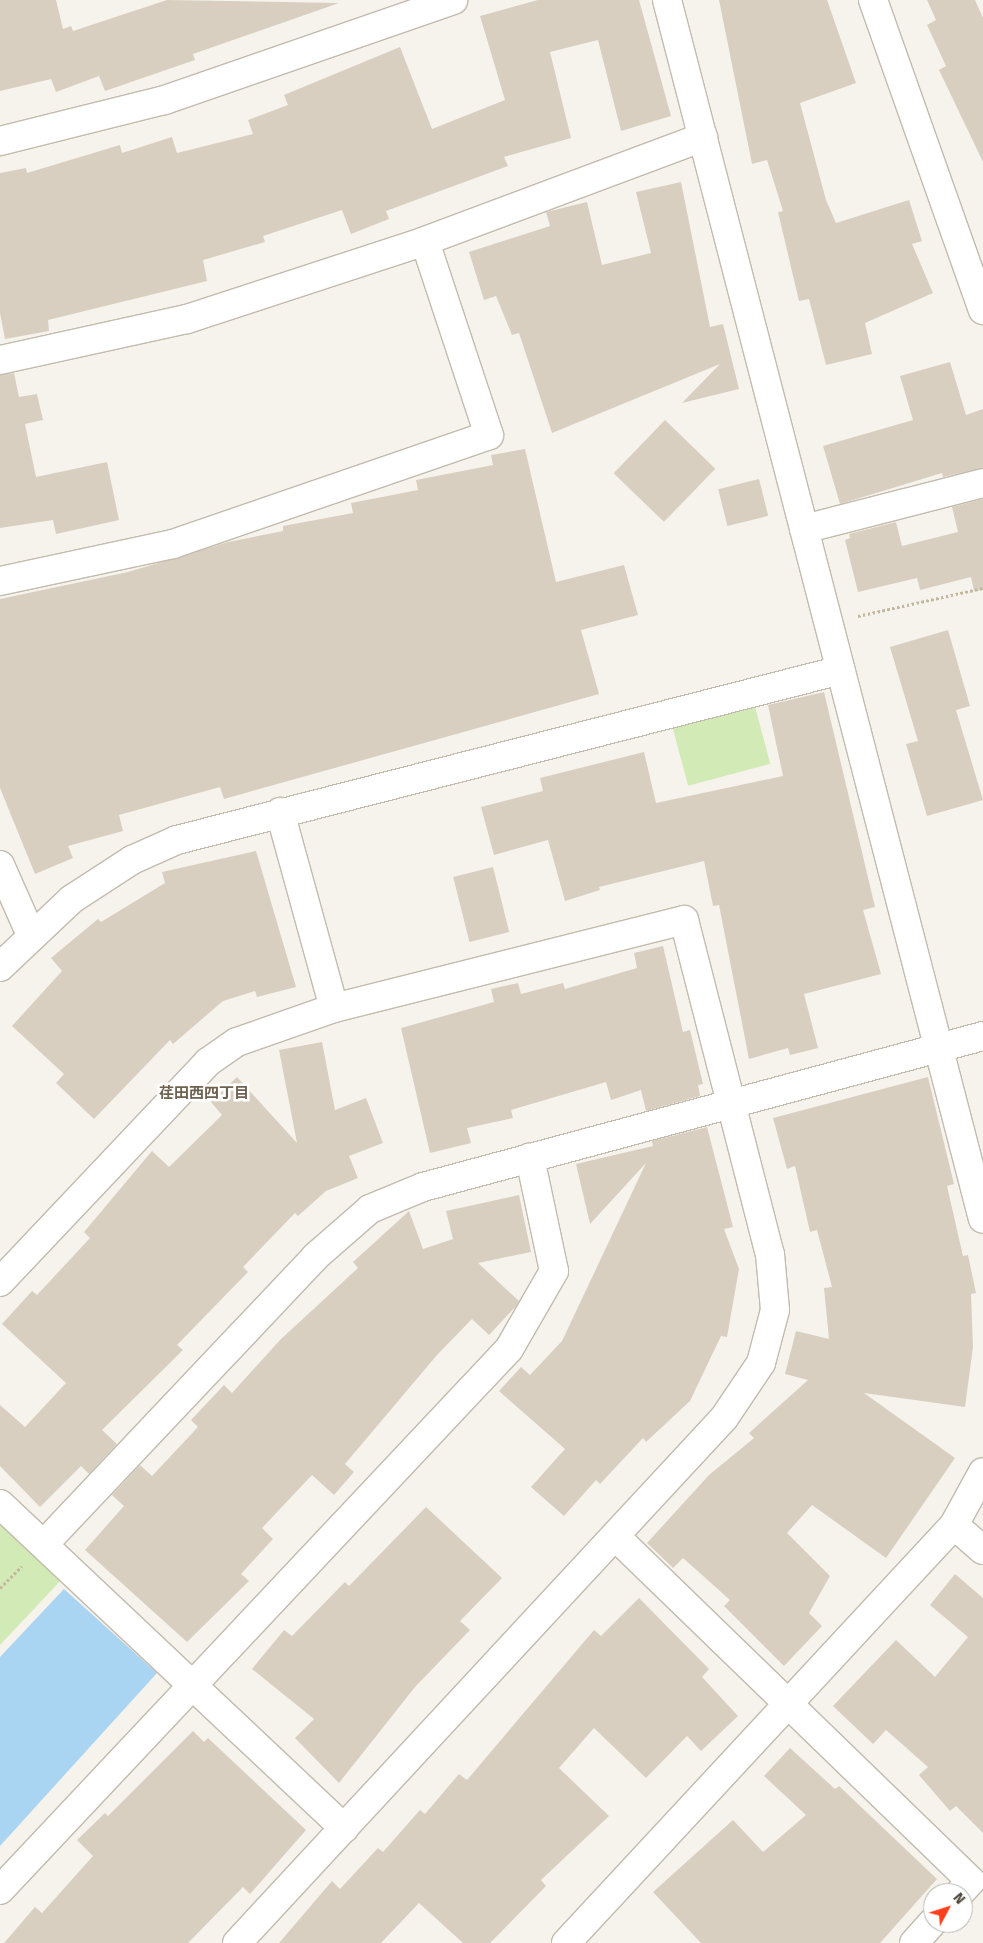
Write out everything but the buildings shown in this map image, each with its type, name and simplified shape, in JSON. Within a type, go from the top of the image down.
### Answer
[{"type":"street","points":[[0,142],[165,100],[453,0]]},
{"type":"street","points":[[667,0],[828,623],[941,1047],[983,1219]]},
{"type":"street","points":[[873,0],[983,310]]},
{"type":"street","points":[[0,360],[187,319],[425,241],[703,137]]},
{"type":"street","points":[[0,581],[173,544],[488,435],[425,241]]},
{"type":"street","points":[[804,528],[983,483]]},
{"type":"street","points":[[0,967],[31,935],[72,899],[132,860],[177,840],[280,812],[841,670]]},
{"type":"street","points":[[280,812],[334,1008]]},
{"type":"street","points":[[0,865],[31,935]]},
{"type":"street","points":[[0,1282],[208,1062],[237,1042],[334,1008],[684,920],[729,1101],[770,1254],[775,1310],[761,1363],[724,1418],[237,1943]]},
{"type":"street","points":[[44,1544],[315,1257],[370,1209],[423,1186],[530,1158],[729,1101],[983,1036]]},
{"type":"street","points":[[0,1890],[509,1349],[554,1270],[530,1158]]},
{"type":"street","points":[[566,1943],[788,1707],[954,1525],[983,1472]]},
{"type":"street","points":[[0,1504],[344,1828]]},
{"type":"street","points":[[954,1525],[983,1550]]},
{"type":"street","points":[[616,1536],[788,1707],[971,1881],[969,1883]]},
{"type":"street","points":[[914,1943],[923,1933]]},
{"type":"path","points":[[828,623],[983,588]]},
{"type":"green space","points":[[754,703],[770,764],[688,786],[672,725]]},
{"type":"green space","points":[[0,1519],[64,1577],[0,1645]]},
{"type":"water","points":[[64,1589],[157,1673],[0,1846],[0,1657]]},
{"type":"district","name":"荏田西四丁目","points":[[204,1094]]}]
